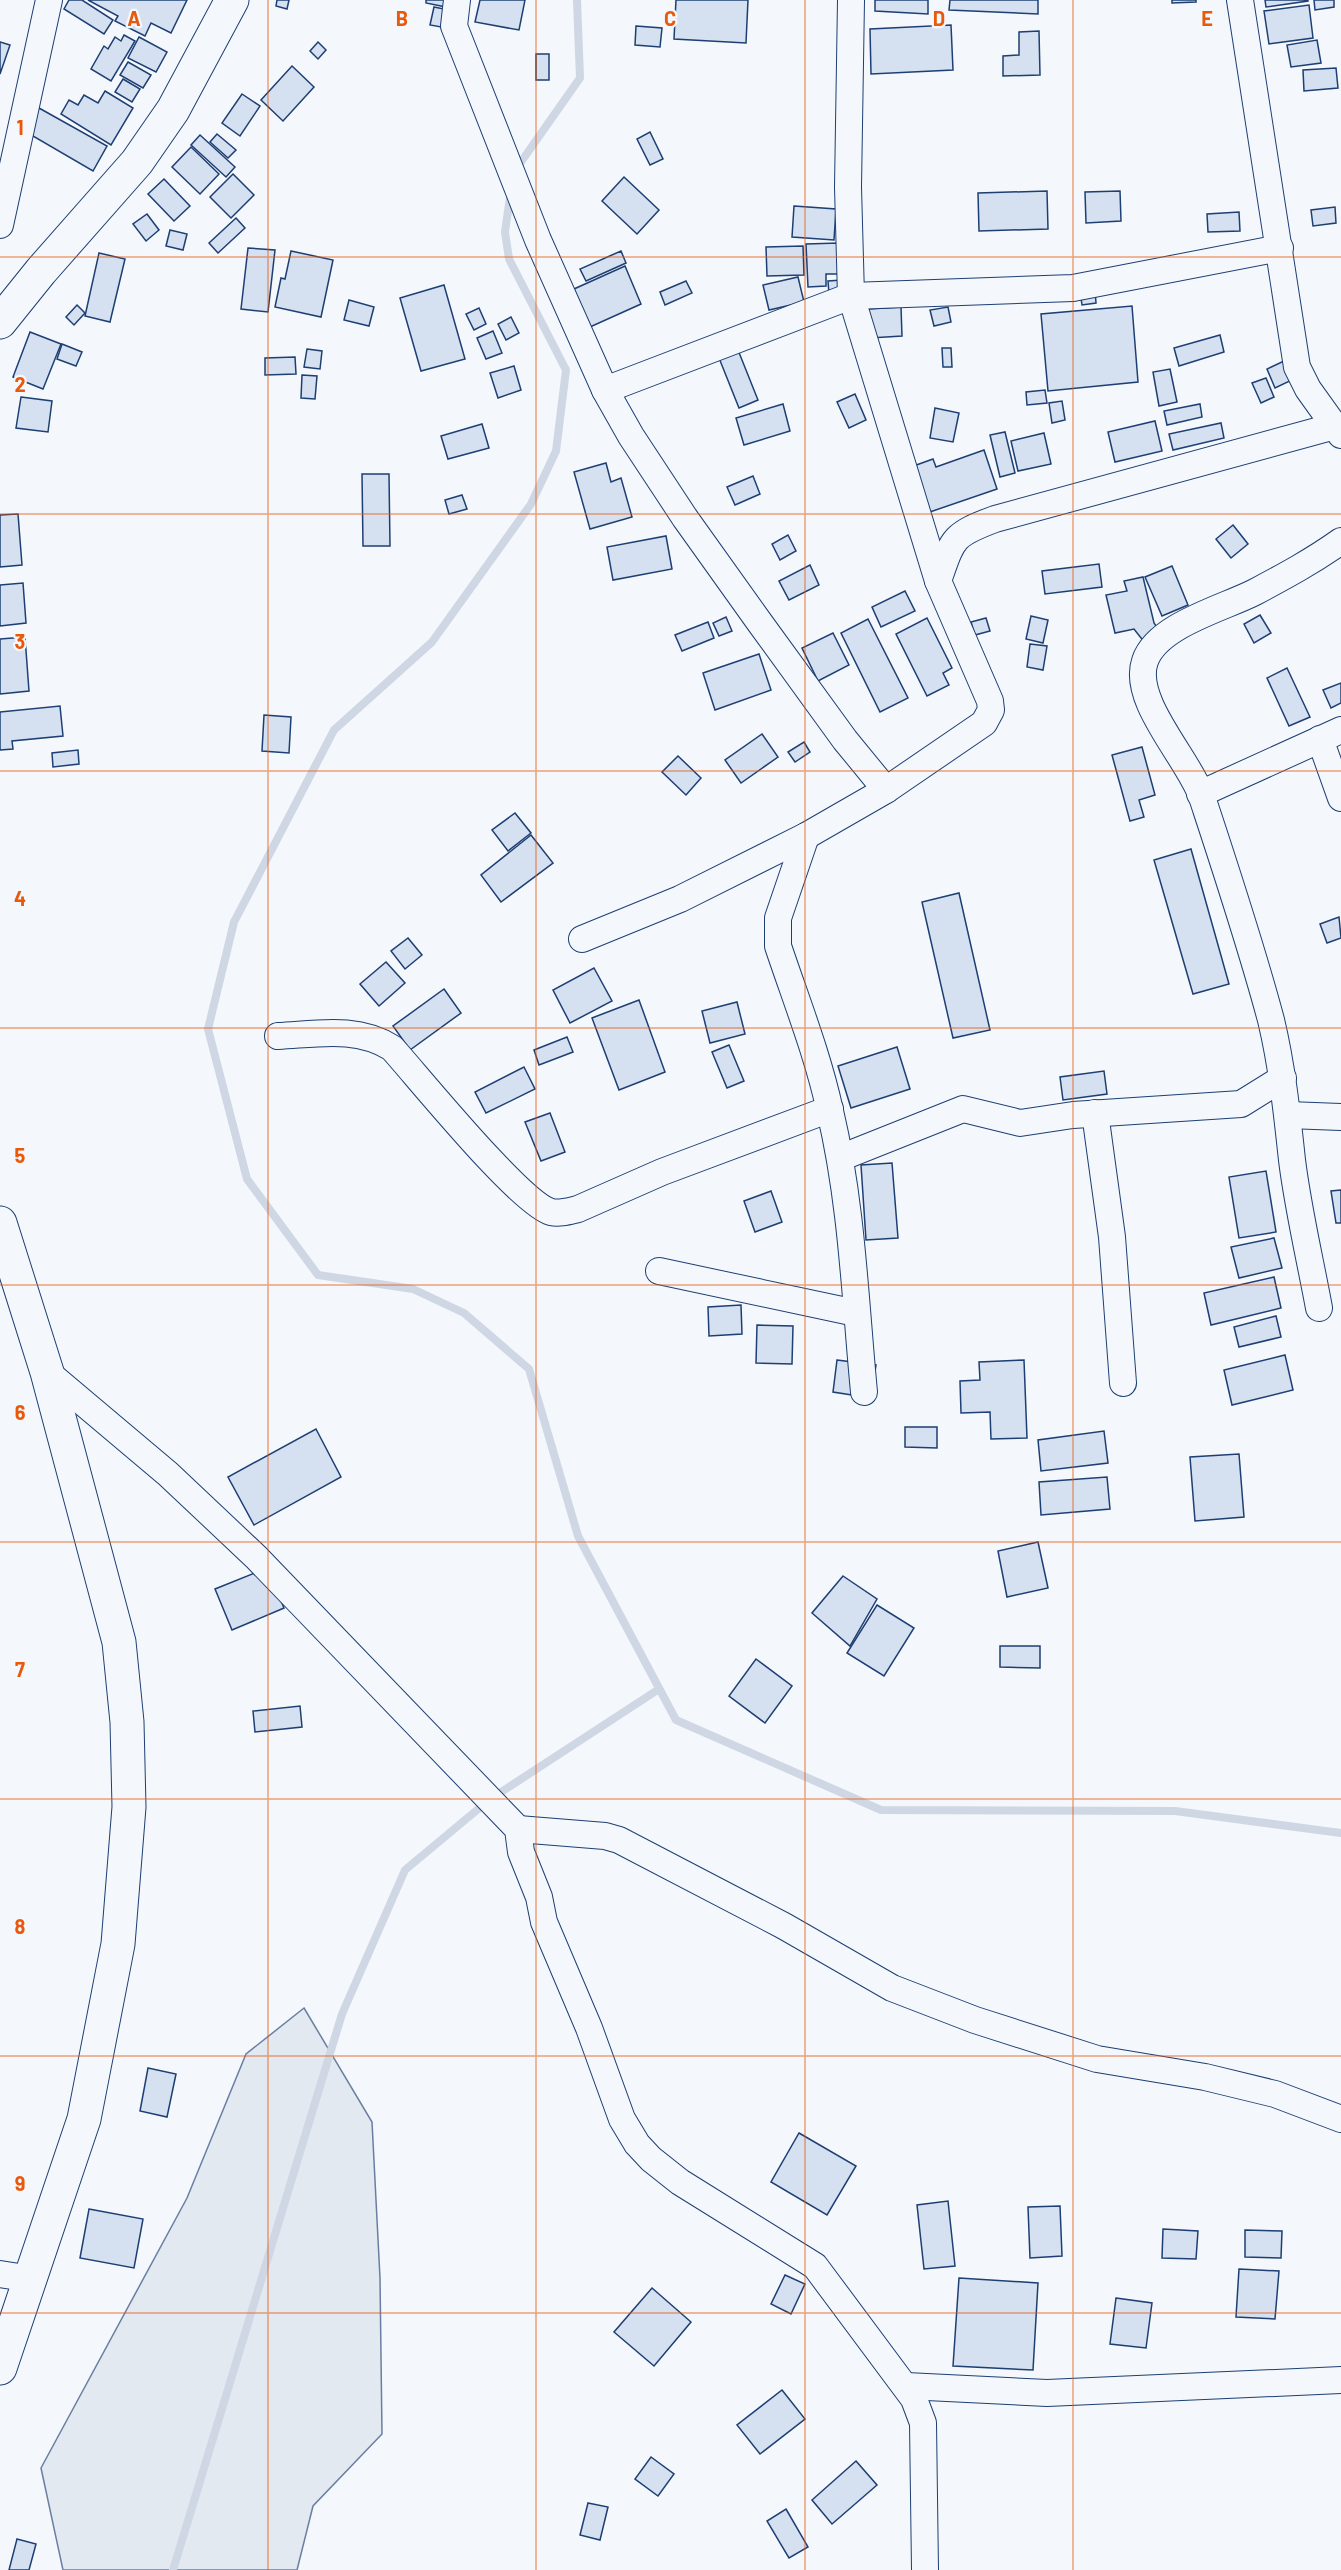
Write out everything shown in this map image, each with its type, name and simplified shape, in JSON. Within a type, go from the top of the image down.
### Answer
[{"type":"highway","points":[[0,322],[41,271],[137,162],[173,110],[232,0]]},
{"type":"highway","points":[[0,1223],[47,1372],[119,1642],[128,1722],[129,1807],[118,1944],[103,2036],[84,2119],[32,2279],[0,2368]]},
{"type":"street","points":[[0,225],[49,0]]},
{"type":"street","points":[[457,0],[454,26],[538,240],[605,390],[644,458],[685,518],[845,741],[886,790]]},
{"type":"street","points":[[582,939],[680,899],[806,836],[886,790],[984,723],[991,710],[990,701],[938,581],[851,296],[848,187],[851,0]]},
{"type":"street","points":[[938,581],[949,550],[956,537],[964,530],[995,519],[1338,431],[1308,389],[1297,367],[1240,0]]},
{"type":"street","points":[[605,390],[851,296],[1073,288],[1280,248]]},
{"type":"street","points":[[1319,1308],[1292,1162],[1288,1115],[1271,1020],[1200,794],[1149,700],[1143,673],[1144,662],[1150,650],[1183,624],[1251,594],[1311,562],[1341,541]]},
{"type":"street","points":[[1200,794],[1331,734],[1341,798]]},
{"type":"street","points":[[806,836],[778,918],[778,946],[830,1109],[840,1158],[855,1260],[856,1313],[864,1392]]},
{"type":"street","points":[[278,1036],[345,1033],[374,1037],[392,1048],[520,1191],[550,1212],[564,1213],[578,1209],[662,1172],[830,1109]]},
{"type":"street","points":[[840,1158],[963,1109],[1020,1123],[1095,1113],[1241,1104],[1282,1078]]},
{"type":"street","points":[[1095,1113],[1112,1238],[1123,1383]]},
{"type":"street","points":[[1288,1115],[1341,1117]]},
{"type":"street","points":[[659,1270],[856,1313]]},
{"type":"street","points":[[47,1372],[168,1474],[256,1557],[518,1829],[520,1852],[539,1898],[544,1922],[589,2028],[622,2118],[637,2144],[651,2159],[680,2182],[815,2266],[906,2386],[921,2413],[924,2423],[925,2570]]},
{"type":"street","points":[[518,1829],[605,1836],[619,1840],[784,1926],[864,1974],[975,2020],[1097,2059],[1205,2077],[1275,2094],[1341,2119]]},
{"type":"street","points":[[0,2274],[32,2279]]},
{"type":"street","points":[[906,2386],[1047,2394],[1341,2380]]},
{"type":"shaded area","points":[[304,2008],[372,2122],[380,2278],[382,2434],[313,2506],[297,2570],[63,2570],[41,2468],[187,2198],[246,2054]]},
{"type":"building","points":[[69,0],[82,0],[113,20],[104,34],[64,9]]},
{"type":"building","points":[[88,0],[187,0],[171,33],[151,23],[145,36],[115,21],[118,16]]},
{"type":"building","points":[[277,0],[289,0],[287,9],[276,6]]},
{"type":"building","points":[[426,0],[447,0],[446,7],[426,3]]},
{"type":"building","points":[[480,0],[525,0],[519,30],[475,22]]},
{"type":"building","points":[[676,0],[748,0],[746,43],[674,39]]},
{"type":"building","points":[[875,0],[928,0],[928,14],[875,11]]},
{"type":"building","points":[[950,0],[1038,0],[1038,14],[949,10]]},
{"type":"building","points":[[1172,0],[1196,0],[1196,2],[1172,3]]},
{"type":"building","points":[[1265,0],[1308,0],[1308,1],[1266,7]]},
{"type":"building","points":[[1314,0],[1334,0],[1334,7],[1315,10]]},
{"type":"building","points":[[1309,5],[1313,38],[1269,44],[1264,11]]},
{"type":"building","points":[[434,7],[444,9],[441,27],[430,25]]},
{"type":"building","points":[[951,25],[953,70],[871,74],[870,29]]},
{"type":"building","points":[[636,26],[662,28],[660,47],[635,45]]},
{"type":"building","points":[[1039,31],[1040,75],[1003,76],[1003,56],[1019,55],[1019,32]]},
{"type":"building","points":[[124,35],[135,41],[111,81],[91,69],[104,46],[108,49],[115,37],[121,41]]},
{"type":"building","points":[[139,37],[167,52],[156,72],[128,58]]},
{"type":"building","points":[[1317,40],[1321,63],[1291,67],[1287,45]]},
{"type":"building","points":[[0,42],[10,45],[0,74]]},
{"type":"building","points":[[318,42],[326,50],[318,59],[310,51]]},
{"type":"building","points":[[536,54],[549,54],[549,80],[536,80]]},
{"type":"building","points":[[128,62],[151,75],[143,88],[120,75]]},
{"type":"building","points":[[292,66],[314,87],[283,121],[261,100]]},
{"type":"building","points":[[1336,68],[1338,88],[1304,91],[1303,70]]},
{"type":"building","points":[[123,79],[140,89],[132,102],[115,92]]},
{"type":"building","points":[[105,91],[133,108],[111,145],[61,114],[69,100],[78,105],[84,95],[98,103]]},
{"type":"building","points":[[242,94],[260,106],[240,136],[222,123]]},
{"type":"building","points":[[39,108],[107,146],[93,171],[26,132]]},
{"type":"building","points":[[650,132],[663,159],[650,165],[637,139]]},
{"type":"building","points":[[217,134],[236,150],[228,158],[210,142]]},
{"type":"building","points":[[200,135],[235,167],[226,177],[191,145]]},
{"type":"building","points":[[191,147],[219,174],[200,194],[172,167]]},
{"type":"building","points":[[233,174],[254,195],[231,218],[210,197]]},
{"type":"building","points":[[624,177],[659,210],[637,234],[602,201]]},
{"type":"building","points":[[164,179],[190,206],[174,221],[148,194]]},
{"type":"building","points":[[1047,191],[1048,229],[979,231],[978,193]]},
{"type":"building","points":[[1120,191],[1121,221],[1086,223],[1085,192]]},
{"type":"building","points":[[794,206],[836,209],[834,240],[792,237]]},
{"type":"building","points":[[1335,207],[1336,223],[1313,226],[1311,210]]},
{"type":"building","points":[[1239,212],[1240,231],[1208,232],[1207,214]]},
{"type":"building","points":[[147,214],[159,230],[146,241],[133,224]]},
{"type":"building","points":[[236,218],[245,228],[218,253],[209,243]]},
{"type":"building","points":[[170,230],[187,234],[183,250],[166,246]]},
{"type":"building","points":[[839,243],[840,274],[826,274],[826,286],[808,287],[806,244]]},
{"type":"building","points":[[803,246],[804,275],[767,276],[766,247]]},
{"type":"building","points":[[248,248],[275,250],[268,312],[241,309]]},
{"type":"building","points":[[291,251],[333,260],[321,317],[275,307],[281,278],[285,279]]},
{"type":"building","points":[[621,251],[626,263],[586,281],[580,269]]},
{"type":"building","points":[[99,253],[125,259],[110,322],[85,316]]},
{"type":"building","points":[[625,266],[641,304],[590,327],[574,289]]},
{"type":"building","points":[[798,277],[804,302],[769,310],[763,285]]},
{"type":"building","points":[[842,280],[843,294],[829,295],[828,281]]},
{"type":"building","points":[[686,281],[692,293],[665,305],[660,292]]},
{"type":"building","points":[[444,285],[465,359],[421,371],[400,298]]},
{"type":"building","points":[[1095,290],[1096,303],[1082,305],[1080,291]]},
{"type":"building","points":[[349,300],[374,307],[369,326],[344,320]]},
{"type":"building","points":[[77,305],[85,313],[74,325],[66,317]]},
{"type":"building","points":[[1132,306],[1138,382],[1048,391],[1041,314]]},
{"type":"building","points":[[901,307],[902,336],[870,338],[869,309]]},
{"type":"building","points":[[948,307],[951,322],[934,326],[930,310]]},
{"type":"building","points":[[479,308],[486,324],[474,330],[466,314]]},
{"type":"building","points":[[511,317],[519,333],[506,340],[498,324]]},
{"type":"building","points":[[493,331],[502,353],[486,359],[477,338]]},
{"type":"building","points":[[30,332],[61,344],[43,389],[13,377]]},
{"type":"building","points":[[1220,335],[1224,352],[1179,366],[1174,348]]},
{"type":"building","points":[[62,344],[82,352],[76,366],[57,359]]},
{"type":"building","points":[[942,348],[951,348],[952,367],[943,367]]},
{"type":"building","points":[[307,349],[322,351],[320,369],[304,367]]},
{"type":"building","points":[[738,350],[758,400],[739,408],[719,358]]},
{"type":"building","points":[[295,357],[296,374],[265,375],[265,358]]},
{"type":"building","points":[[1286,360],[1294,379],[1275,388],[1267,369]]},
{"type":"building","points":[[514,366],[521,390],[498,398],[490,373]]},
{"type":"building","points":[[1170,369],[1177,402],[1159,406],[1153,372]]},
{"type":"building","points":[[302,375],[317,376],[315,399],[301,398]]},
{"type":"building","points":[[1266,378],[1274,397],[1261,403],[1252,383]]},
{"type":"building","points":[[1045,390],[1047,403],[1027,405],[1026,392]]},
{"type":"building","points":[[855,394],[866,420],[849,428],[837,402]]},
{"type":"building","points":[[21,397],[52,401],[48,432],[16,428]]},
{"type":"building","points":[[1062,401],[1065,420],[1052,423],[1049,403]]},
{"type":"building","points":[[783,404],[790,431],[744,445],[736,418]]},
{"type":"building","points":[[1200,404],[1202,417],[1167,425],[1164,411]]},
{"type":"building","points":[[935,408],[959,413],[953,442],[930,438]]},
{"type":"building","points":[[1155,421],[1162,451],[1115,462],[1108,432]]},
{"type":"building","points":[[1221,423],[1224,438],[1173,450],[1169,434]]},
{"type":"building","points":[[482,424],[489,448],[448,459],[441,436]]},
{"type":"building","points":[[1005,432],[1015,473],[1000,477],[990,435]]},
{"type":"building","points":[[1044,433],[1051,464],[1018,471],[1011,441]]},
{"type":"building","points":[[984,450],[997,489],[924,514],[908,468],[933,459],[936,467]]},
{"type":"building","points":[[606,463],[611,482],[621,478],[632,517],[590,529],[574,472]]},
{"type":"building","points":[[362,474],[389,474],[390,546],[363,546]]},
{"type":"building","points":[[753,476],[760,494],[735,505],[727,487]]},
{"type":"building","points":[[462,495],[467,509],[449,514],[445,500]]},
{"type":"building","points":[[18,514],[22,565],[0,567],[0,515]]},
{"type":"building","points":[[1233,525],[1248,544],[1231,558],[1216,539]]},
{"type":"building","points":[[788,535],[796,551],[780,560],[772,544]]},
{"type":"building","points":[[666,536],[672,569],[613,580],[607,547]]},
{"type":"building","points":[[1099,564],[1102,587],[1045,594],[1042,571]]},
{"type":"building","points":[[810,565],[819,585],[789,600],[779,581]]},
{"type":"building","points":[[1172,566],[1188,605],[1162,616],[1145,577]]},
{"type":"building","points":[[1143,577],[1154,623],[1160,632],[1145,643],[1134,629],[1115,633],[1106,595],[1127,591],[1124,581]]},
{"type":"building","points":[[23,583],[26,623],[0,626],[0,585]]},
{"type":"building","points":[[905,591],[915,611],[881,627],[872,607]]},
{"type":"building","points":[[1260,615],[1271,633],[1254,643],[1244,624]]},
{"type":"building","points":[[1031,616],[1048,620],[1043,643],[1026,639]]},
{"type":"building","points":[[726,617],[732,631],[719,636],[713,623]]},
{"type":"building","points":[[927,618],[952,668],[943,673],[949,685],[927,696],[896,634]]},
{"type":"building","points":[[986,618],[990,631],[975,635],[971,622]]},
{"type":"building","points":[[868,619],[908,698],[880,712],[841,633]]},
{"type":"building","points":[[708,622],[714,638],[682,651],[675,635]]},
{"type":"building","points":[[833,633],[849,665],[818,681],[802,648]]},
{"type":"building","points":[[25,637],[29,691],[0,694],[0,639]]},
{"type":"building","points":[[1030,644],[1047,646],[1043,670],[1027,667]]},
{"type":"building","points":[[759,654],[771,690],[715,710],[703,673]]},
{"type":"building","points":[[1287,668],[1310,717],[1289,726],[1267,678]]},
{"type":"building","points":[[1341,683],[1341,703],[1331,708],[1323,690]]},
{"type":"building","points":[[60,706],[63,736],[12,741],[13,749],[0,750],[0,712]]},
{"type":"building","points":[[264,715],[291,717],[289,753],[262,751]]},
{"type":"building","points":[[762,734],[778,757],[741,783],[725,760]]},
{"type":"building","points":[[804,742],[810,752],[795,762],[788,752]]},
{"type":"building","points":[[1142,747],[1155,795],[1139,800],[1144,817],[1130,821],[1112,755]]},
{"type":"building","points":[[78,750],[79,764],[53,767],[52,753]]},
{"type":"building","points":[[678,756],[701,778],[686,795],[662,772]]},
{"type":"building","points":[[515,813],[531,833],[508,851],[492,830]]},
{"type":"building","points":[[531,835],[553,863],[501,902],[481,875]]},
{"type":"building","points":[[1191,849],[1229,984],[1193,994],[1154,860]]},
{"type":"building","points":[[959,893],[990,1030],[953,1038],[922,902]]},
{"type":"building","points":[[1339,917],[1341,938],[1327,943],[1320,924]]},
{"type":"building","points":[[408,938],[422,955],[405,969],[391,951]]},
{"type":"building","points":[[386,962],[405,983],[379,1006],[360,984]]},
{"type":"building","points":[[594,968],[612,1001],[570,1023],[553,990]]},
{"type":"building","points":[[444,989],[461,1013],[410,1050],[393,1026]]},
{"type":"building","points":[[639,1000],[665,1072],[619,1090],[592,1018]]},
{"type":"building","points":[[737,1002],[745,1034],[710,1043],[702,1011]]},
{"type":"building","points":[[567,1037],[573,1052],[539,1065],[534,1050]]},
{"type":"building","points":[[729,1045],[744,1081],[727,1088],[712,1052]]},
{"type":"building","points":[[897,1047],[910,1089],[851,1108],[838,1066]]},
{"type":"building","points":[[524,1067],[535,1089],[486,1113],[475,1092]]},
{"type":"building","points":[[1104,1071],[1107,1094],[1063,1100],[1060,1077]]},
{"type":"building","points":[[550,1113],[565,1152],[541,1161],[525,1122]]},
{"type":"building","points":[[892,1163],[898,1238],[866,1240],[861,1165]]},
{"type":"building","points":[[1266,1171],[1276,1232],[1239,1238],[1229,1177]]},
{"type":"building","points":[[1341,1190],[1341,1223],[1336,1223],[1331,1191]]},
{"type":"building","points":[[771,1191],[782,1222],[755,1232],[744,1201]]},
{"type":"building","points":[[1274,1238],[1282,1268],[1239,1278],[1231,1247]]},
{"type":"building","points":[[1274,1277],[1281,1308],[1211,1325],[1204,1293]]},
{"type":"building","points":[[741,1305],[742,1334],[709,1336],[708,1307]]},
{"type":"building","points":[[1276,1316],[1281,1337],[1239,1347],[1234,1327]]},
{"type":"building","points":[[757,1325],[793,1326],[792,1364],[756,1363]]},
{"type":"building","points":[[1285,1355],[1293,1390],[1232,1405],[1224,1370]]},
{"type":"building","points":[[837,1360],[876,1365],[871,1398],[833,1392]]},
{"type":"building","points":[[1024,1360],[1027,1438],[991,1439],[990,1412],[961,1413],[960,1381],[980,1380],[979,1362]]},
{"type":"building","points":[[905,1427],[937,1427],[937,1448],[905,1447]]},
{"type":"building","points":[[316,1429],[341,1477],[254,1525],[228,1477]]},
{"type":"building","points":[[1104,1431],[1108,1463],[1041,1471],[1038,1440]]},
{"type":"building","points":[[1239,1454],[1244,1517],[1195,1521],[1190,1457]]},
{"type":"building","points":[[1107,1477],[1110,1509],[1041,1515],[1039,1482]]},
{"type":"building","points":[[1038,1542],[1048,1588],[1007,1597],[998,1551]]},
{"type":"building","points":[[267,1568],[284,1608],[232,1630],[215,1589]]},
{"type":"building","points":[[843,1576],[877,1599],[850,1646],[812,1613]]},
{"type":"building","points":[[877,1605],[914,1628],[884,1676],[847,1653]]},
{"type":"building","points":[[1000,1646],[1040,1646],[1040,1668],[1000,1667]]},
{"type":"building","points":[[756,1659],[792,1686],[765,1723],[729,1696]]},
{"type":"building","points":[[300,1706],[302,1727],[255,1732],[253,1711]]},
{"type":"building","points":[[148,2068],[176,2074],[167,2117],[140,2111]]},
{"type":"building","points":[[799,2133],[856,2166],[827,2215],[771,2182]]},
{"type":"building","points":[[948,2201],[955,2266],[924,2269],[917,2205]]},
{"type":"building","points":[[1060,2206],[1062,2256],[1030,2258],[1028,2207]]},
{"type":"building","points":[[89,2209],[143,2219],[134,2268],[80,2258]]},
{"type":"building","points":[[1163,2229],[1198,2231],[1196,2259],[1162,2258]]},
{"type":"building","points":[[1245,2230],[1282,2231],[1281,2258],[1245,2257]]},
{"type":"building","points":[[1239,2269],[1279,2271],[1275,2319],[1236,2317]]},
{"type":"building","points":[[785,2275],[805,2284],[791,2314],[771,2304]]},
{"type":"building","points":[[959,2278],[1038,2283],[1033,2370],[953,2366]]},
{"type":"building","points":[[652,2288],[691,2322],[654,2366],[614,2332]]},
{"type":"building","points":[[1116,2298],[1152,2303],[1146,2348],[1110,2344]]},
{"type":"building","points":[[782,2390],[805,2419],[760,2454],[737,2425]]},
{"type":"building","points":[[651,2457],[674,2474],[658,2496],[635,2479]]},
{"type":"building","points":[[856,2461],[877,2485],[832,2524],[812,2500]]},
{"type":"building","points":[[588,2503],[608,2507],[600,2540],[580,2535]]},
{"type":"building","points":[[786,2509],[808,2547],[789,2558],[767,2521]]},
{"type":"building","points":[[17,2539],[36,2544],[29,2570],[9,2570]]},
{"type":"waterway","points":[[516,169],[580,78],[577,0]]},
{"type":"waterway","points":[[511,190],[505,232],[509,259],[566,370],[556,451],[531,504],[432,642],[334,730],[234,922],[208,1029],[247,1179],[318,1275],[413,1289],[464,1313],[529,1369],[578,1536],[676,1720],[881,1810],[1175,1811],[1341,1833]]},
{"type":"waterway","points":[[173,2570],[342,2014],[405,1870],[489,1800],[659,1689]]}]
